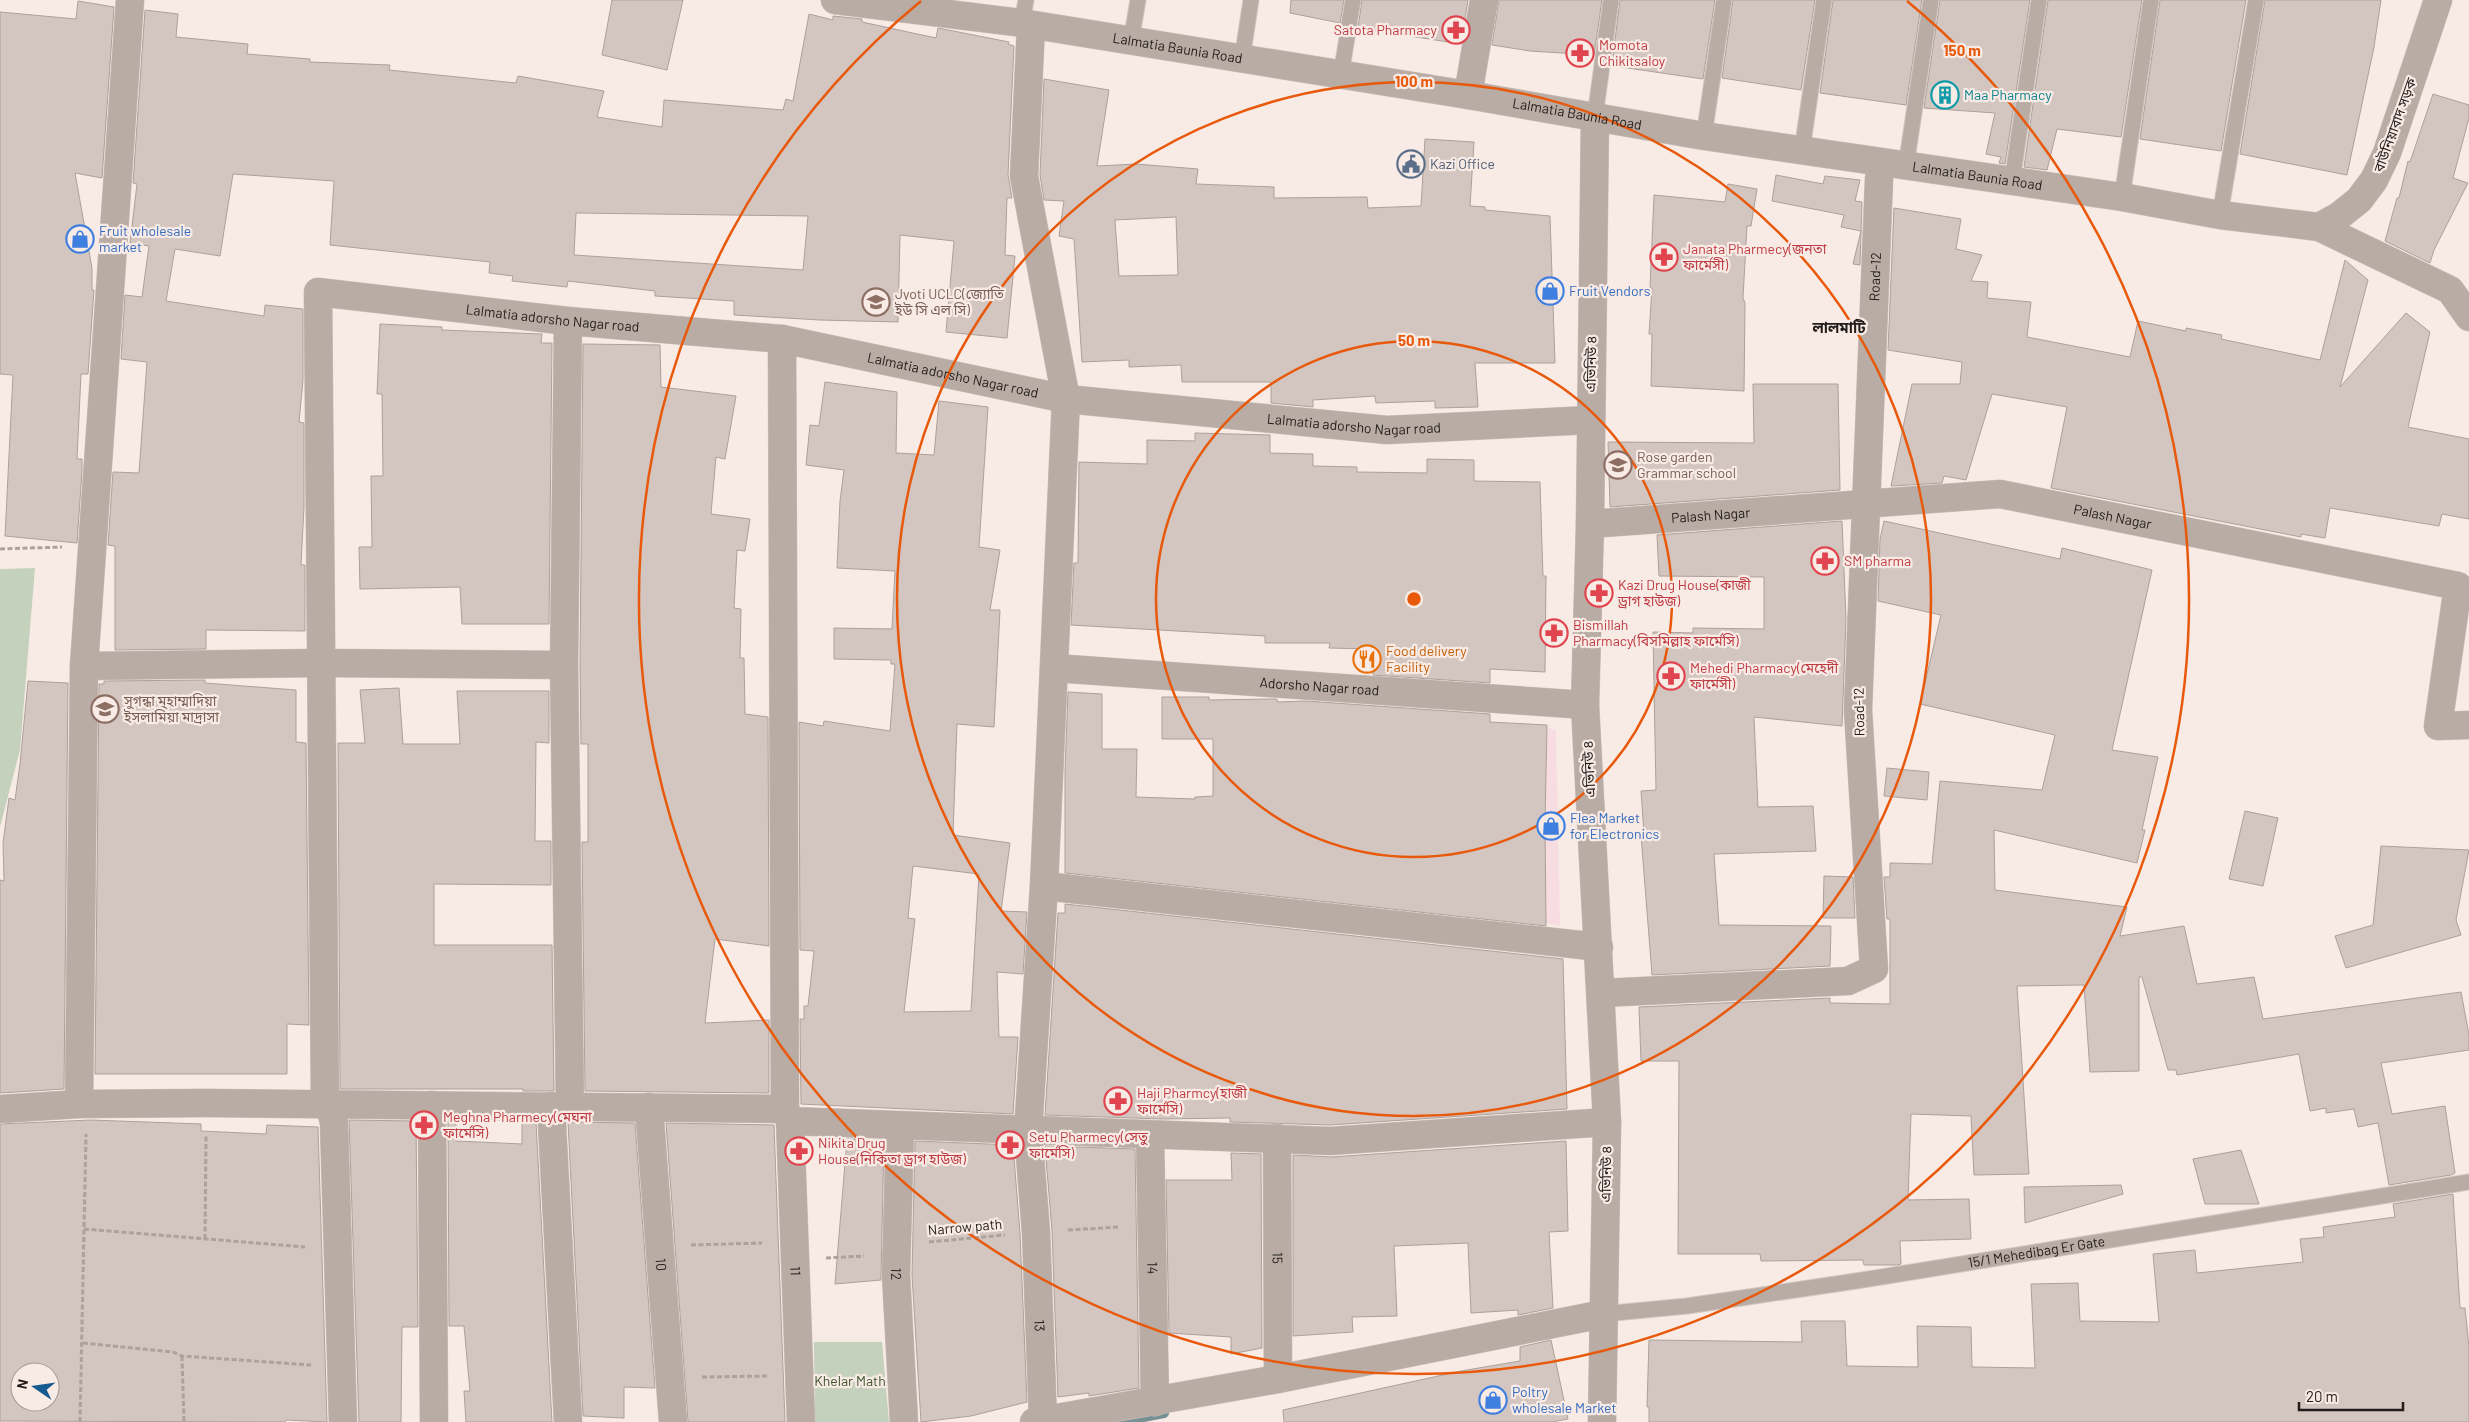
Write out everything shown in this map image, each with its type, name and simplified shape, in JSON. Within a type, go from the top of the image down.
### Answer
[{"type":"street","points":[[83,1104],[84,666],[130,0]]},
{"type":"street","name":"Lalmatia Baunia Road","points":[[835,0],[921,5],[1026,16],[1132,41],[1595,116],[1704,136],[2122,196],[2220,215],[2319,228],[2450,290],[2469,317]]},
{"type":"street","points":[[1468,95],[1484,0]]},
{"type":"street","name":"বাউনিয়াবাদ সড়ক","points":[[2319,228],[2339,216],[2358,200],[2374,180],[2387,153],[2438,0]]},
{"type":"street","name":"13","points":[[1026,16],[1024,176],[1066,398],[1044,886],[1028,1131],[1036,1232],[1039,1421]]},
{"type":"street","name":"এভিনিউ ৪","points":[[1595,116],[1590,524],[1585,705],[1602,993],[1607,1122],[1602,1422]]},
{"type":"street","name":"Road-12","points":[[1602,993],[1848,981],[1874,969],[1858,710],[1879,179]]},
{"type":"street","name":"Lalmatia adorsho Nagar road","points":[[322,663],[318,292],[568,321],[782,339],[1066,398],[1387,430],[1590,420]]},
{"type":"street","points":[[568,321],[561,1106],[568,1422]]},
{"type":"street","name":"11","points":[[782,339],[787,1115],[795,1251],[801,1422]]},
{"type":"street","name":"Palash Nagar","points":[[1590,524],[2000,494],[2458,586],[2438,726],[2469,725]]},
{"type":"street","points":[[84,666],[322,663],[564,665]]},
{"type":"street","points":[[322,663],[325,1104],[331,1110],[334,1124],[343,1422]]},
{"type":"street","name":"Adorsho Nagar road","points":[[1054,668],[1585,705]]},
{"type":"street","points":[[1044,886],[1599,947]]},
{"type":"street","points":[[0,1109],[83,1104],[206,1103],[649,1107],[787,1115],[900,1126],[1330,1141],[1607,1122]]},
{"type":"street","points":[[432,1105],[434,1422]]},
{"type":"street","name":"10","points":[[649,1107],[658,1245],[673,1422]]},
{"type":"street","name":"12","points":[[900,1126],[896,1250],[904,1422]]},
{"type":"street","name":"14","points":[[1150,1136],[1155,1402]]},
{"type":"street","name":"15","points":[[1277,1138],[1278,1379]]},
{"type":"street","points":[[1039,1421],[1278,1379],[1603,1314]]},
{"type":"lane","points":[[1132,41],[1138,0]]},
{"type":"lane","points":[[1242,59],[1251,0]]},
{"type":"lane","points":[[1341,74],[1353,0]]},
{"type":"lane","points":[[1595,116],[1611,0]]},
{"type":"lane","points":[[1704,136],[1724,0]]},
{"type":"lane","points":[[1802,150],[1824,0]]},
{"type":"lane","points":[[1906,166],[1931,0]]},
{"type":"lane","points":[[2012,181],[2039,0]]},
{"type":"lane","points":[[2122,196],[2151,0]]},
{"type":"lane","points":[[2220,215],[2256,0]]},
{"type":"lane","name":"15/1 Mehedibag Er Gate","points":[[1603,1314],[1687,1306],[1856,1281],[2469,1182]]},
{"type":"path","points":[[0,549],[92,547]]},
{"type":"path","points":[[205,1239],[206,1103]]},
{"type":"path","points":[[80,1422],[83,1343],[83,1104]]},
{"type":"path","name":"Narrow path","points":[[658,1245],[795,1251],[896,1250],[1036,1232],[1152,1225]]},
{"type":"path","points":[[84,1229],[338,1248]]},
{"type":"path","points":[[83,1343],[173,1352],[182,1356],[342,1367]]},
{"type":"path","points":[[182,1356],[184,1422]]},
{"type":"path","points":[[669,1378],[799,1375]]},
{"type":"shaded area","name":"Flea Market for Electronics","points":[[1542,727],[1556,730],[1560,926],[1546,923]]},
{"type":"green space","points":[[35,568],[20,750],[0,827],[0,569]]},
{"type":"green space","name":"Khelar Math","points":[[814,1342],[882,1342],[889,1422],[815,1422]]},
{"type":"building","points":[[612,0],[683,0],[667,70],[602,55]]},
{"type":"building","points":[[1291,0],[1344,0],[1340,23],[1290,13]]},
{"type":"building","points":[[1362,0],[1468,0],[1461,44],[1358,28]]},
{"type":"building","points":[[1499,0],[1602,0],[1594,55],[1530,51],[1492,45]]},
{"type":"building","points":[[1620,0],[1715,0],[1703,79],[1614,66],[1615,57],[1613,56]]},
{"type":"building","points":[[1733,0],[1815,0],[1801,90],[1722,78]]},
{"type":"building","points":[[1833,0],[1922,0],[1906,105],[1820,93]]},
{"type":"building","points":[[1940,0],[2030,0],[2005,164],[1999,163],[2001,157],[1986,154],[1995,113],[1924,108]]},
{"type":"building","points":[[2048,0],[2142,0],[2121,137],[2057,129],[2047,170],[2024,167]]},
{"type":"building","points":[[2160,0],[2246,0],[2221,151],[2140,139]]},
{"type":"building","points":[[2265,0],[2381,0],[2374,47],[2347,175],[2240,154]]},
{"type":"building","points":[[78,1],[114,7],[102,178],[75,173],[92,268],[92,290],[94,290],[88,374],[81,374],[77,459],[82,459],[82,471],[77,543],[5,536],[13,375],[0,374],[0,12],[76,19]]},
{"type":"building","points":[[145,10],[178,14],[176,37],[248,44],[247,54],[310,59],[310,62],[390,65],[389,70],[516,83],[518,76],[604,91],[597,117],[662,127],[664,100],[783,110],[786,99],[793,101],[809,14],[833,20],[833,16],[862,19],[862,22],[936,38],[938,28],[1009,42],[1008,44],[1014,46],[1008,175],[1012,198],[1007,198],[1005,255],[1015,256],[1007,338],[946,332],[954,241],[900,235],[898,322],[734,315],[734,301],[655,296],[655,291],[568,281],[567,287],[512,281],[513,276],[489,273],[490,262],[330,245],[334,181],[233,174],[220,256],[175,249],[166,301],[264,316],[265,305],[303,309],[303,380],[299,422],[304,423],[304,507],[301,565],[305,565],[305,631],[206,630],[206,649],[115,650],[115,546],[108,545],[113,472],[139,473],[147,362],[121,359],[125,295],[142,297],[149,246],[130,243],[137,184],[133,183]],"holes":[[[576,213],[808,216],[803,270],[574,255]]]},
{"type":"building","points":[[1044,79],[1109,90],[1097,166],[1136,164],[1198,169],[1196,184],[1274,187],[1274,198],[1367,197],[1368,208],[1421,206],[1425,139],[1474,142],[1470,206],[1485,207],[1485,210],[1550,216],[1555,363],[1475,363],[1478,407],[1435,408],[1435,401],[1376,403],[1375,396],[1313,400],[1313,407],[1271,403],[1271,382],[1182,382],[1181,365],[1129,367],[1129,360],[1082,362],[1074,239],[1059,236],[1064,201],[1044,200],[1040,175]],"holes":[[[1176,217],[1178,275],[1119,276],[1115,220]]]},
{"type":"building","points":[[2433,94],[2469,105],[2469,118],[2453,178],[2468,183],[2434,250],[2430,263],[2385,241],[2397,198],[2399,198],[2408,161],[2410,162]]},
{"type":"building","points":[[1776,175],[1823,184],[1825,176],[1860,180],[1855,201],[1862,202],[1860,265],[1853,264],[1861,231],[1841,227],[1844,215],[1772,201]]},
{"type":"building","points":[[1728,184],[1757,189],[1751,226],[1747,226],[1743,298],[1745,303],[1744,391],[1651,386],[1652,334],[1649,334],[1654,195],[1725,202]]},
{"type":"building","points":[[1894,208],[1961,219],[1956,249],[1982,255],[1971,281],[1988,282],[1987,298],[2031,302],[2027,337],[2130,357],[2138,321],[2186,331],[2186,328],[2222,335],[2221,339],[2320,360],[2345,260],[2368,280],[2340,387],[2406,313],[2430,332],[2408,427],[2469,439],[2469,519],[2442,514],[2439,526],[2330,508],[2325,538],[2301,534],[2301,537],[2051,488],[2067,407],[1992,394],[1966,480],[1944,476],[1942,483],[1891,486],[1912,384],[1960,384],[1962,362],[1888,350]]},
{"type":"building","points":[[380,324],[442,327],[442,330],[542,334],[541,343],[552,343],[549,624],[462,624],[460,587],[360,589],[359,547],[372,547],[371,476],[383,476],[382,394],[377,394]]},
{"type":"building","points":[[583,344],[660,345],[661,387],[736,396],[725,459],[716,457],[711,514],[750,519],[745,551],[737,550],[734,608],[741,609],[740,658],[744,658],[745,714],[768,717],[769,946],[715,939],[705,1023],[769,1020],[769,1093],[585,1091],[582,842],[588,842],[588,744],[581,744],[580,665]]},
{"type":"building","points":[[825,382],[897,392],[896,453],[934,455],[939,401],[988,407],[979,547],[1000,550],[990,610],[1000,610],[994,727],[957,724],[953,835],[1010,843],[1001,911],[1027,912],[1023,974],[997,972],[999,1037],[1018,1037],[1013,1114],[801,1104],[800,1019],[804,1019],[804,1006],[808,1006],[814,951],[800,950],[799,722],[823,726],[824,721],[890,731],[895,664],[891,664],[891,660],[834,659],[834,628],[892,629],[895,571],[837,568],[840,501],[844,470],[806,465],[810,425],[819,426]],"holes":[[[913,866],[979,874],[971,1011],[904,1012],[915,919],[908,918]]]},
{"type":"building","points":[[1753,384],[1838,384],[1840,490],[1610,507],[1608,442],[1754,443]]},
{"type":"building","points":[[1195,433],[1270,435],[1270,453],[1313,454],[1313,466],[1357,467],[1357,472],[1427,473],[1427,459],[1474,460],[1474,481],[1540,482],[1543,576],[1546,576],[1545,672],[1490,669],[1490,683],[1373,675],[1373,649],[1329,648],[1330,643],[1265,643],[1265,636],[1071,625],[1074,563],[1078,563],[1079,462],[1147,464],[1147,440],[1195,441]]},
{"type":"building","points":[[1842,521],[1846,619],[1842,726],[1754,717],[1758,807],[1813,806],[1816,851],[1714,854],[1719,925],[1831,926],[1830,966],[1652,975],[1641,835],[1644,834],[1641,791],[1656,790],[1653,632],[1693,633],[1693,628],[1764,629],[1764,577],[1659,576],[1657,535]]},
{"type":"building","points":[[1884,521],[2060,559],[2062,548],[2152,570],[2112,750],[2158,757],[2142,830],[2145,830],[2137,863],[1994,830],[1995,890],[2127,907],[2120,936],[2184,926],[2197,984],[2254,977],[2263,1019],[2461,992],[2469,1035],[2469,1050],[2381,1063],[2392,1114],[2445,1106],[2455,1173],[2389,1185],[2378,1123],[2358,1127],[2354,1109],[2326,1113],[2326,1108],[2310,1111],[2299,1054],[2177,1075],[2176,1070],[2168,1070],[2142,977],[2139,977],[2139,1071],[2090,1072],[2084,985],[2017,986],[2029,1174],[1974,1175],[1971,1116],[1911,1114],[1908,1200],[1969,1199],[1971,1239],[1900,1241],[1901,1264],[1897,1265],[1864,1265],[1863,1260],[1761,1261],[1760,1254],[1678,1254],[1679,1061],[1641,1061],[1639,1007],[1830,998],[1830,1003],[1890,1004],[1890,919],[1887,919],[1884,877],[1890,877],[1890,863],[1932,864],[1940,781],[2042,790],[2055,735],[1920,704],[1941,615],[1878,601],[1880,539]]},
{"type":"building","points":[[205,680],[205,683],[296,690],[296,742],[306,743],[309,1025],[287,1024],[287,1074],[95,1074],[99,684],[104,684],[104,681]]},
{"type":"building","points":[[28,681],[68,683],[64,1089],[0,1093],[0,880],[4,881],[3,843],[9,798],[15,800]]},
{"type":"building","points":[[399,688],[403,744],[460,744],[457,691],[549,691],[549,743],[536,742],[535,841],[551,841],[551,885],[434,884],[434,945],[552,945],[554,1091],[523,1091],[523,1089],[340,1089],[338,743],[365,743],[360,690]]},
{"type":"building","points":[[1068,692],[1102,694],[1102,749],[1137,749],[1136,797],[1195,799],[1195,797],[1213,796],[1213,739],[1162,739],[1162,697],[1209,697],[1209,700],[1277,699],[1277,702],[1306,701],[1490,714],[1490,722],[1547,725],[1545,822],[1546,926],[1065,873],[1065,771]]},
{"type":"building","points":[[1887,768],[1929,772],[1927,800],[1884,796]]},
{"type":"building","points":[[2245,811],[2278,818],[2263,886],[2229,879]]},
{"type":"building","points":[[2381,846],[2469,850],[2456,920],[2461,935],[2346,968],[2335,936],[2373,925]]},
{"type":"building","points":[[1824,876],[1853,877],[1855,918],[1823,918]]},
{"type":"building","points":[[1065,904],[1563,959],[1567,1109],[1330,1125],[1230,1122],[1230,1118],[1162,1119],[1045,1115],[1058,913],[1065,913]]},
{"type":"building","points":[[91,1120],[201,1124],[201,1131],[266,1134],[267,1125],[318,1127],[327,1422],[286,1420],[285,1422],[0,1421],[0,1124]]},
{"type":"building","points":[[349,1120],[416,1121],[418,1327],[402,1327],[401,1422],[359,1422]]},
{"type":"building","points":[[448,1121],[456,1121],[456,1141],[522,1144],[522,1122],[536,1122],[552,1422],[466,1422],[464,1391],[470,1391],[464,1326],[449,1326]]},
{"type":"building","points":[[568,1122],[635,1123],[655,1388],[624,1387],[624,1418],[583,1416]]},
{"type":"building","points":[[666,1123],[774,1125],[785,1422],[688,1422]]},
{"type":"building","points":[[847,1139],[884,1140],[881,1280],[835,1284]]},
{"type":"building","points":[[915,1141],[1013,1145],[1020,1233],[1027,1402],[971,1416],[921,1422],[912,1275]]},
{"type":"building","points":[[1566,1141],[1568,1231],[1549,1232],[1553,1308],[1518,1315],[1518,1310],[1471,1313],[1468,1243],[1394,1246],[1397,1316],[1352,1317],[1353,1332],[1293,1336],[1293,1155],[1331,1157]]},
{"type":"building","points":[[1045,1146],[1135,1149],[1139,1388],[1089,1396],[1089,1393],[1058,1397],[1052,1231]]},
{"type":"building","points":[[2241,1150],[2259,1204],[2205,1204],[2193,1159]]},
{"type":"building","points":[[1231,1153],[1261,1154],[1262,1348],[1231,1354],[1231,1337],[1169,1333],[1166,1180],[1232,1180]]},
{"type":"building","points":[[2121,1185],[2123,1194],[2025,1223],[2024,1187]]},
{"type":"building","points":[[2453,1194],[2460,1308],[2465,1308],[2469,1347],[2469,1422],[1649,1422],[1649,1407],[1647,1407],[1649,1340],[1802,1342],[1801,1321],[1845,1321],[1847,1366],[1918,1367],[1917,1326],[1971,1327],[1972,1367],[2035,1368],[2031,1284],[2078,1283],[2080,1321],[2159,1322],[2153,1254],[2195,1250],[2197,1273],[2303,1262],[2300,1239],[2324,1237],[2323,1227],[2395,1217],[2393,1204]]},
{"type":"building","points":[[1551,1340],[1568,1419],[1552,1422],[1284,1422],[1283,1410],[1461,1371],[1520,1361],[1520,1347]]},
{"type":"waterway","points":[[1119,1422],[1164,1413]]},
{"type":"place","name":"Satota Pharmacy","points":[[1456,30]]},
{"type":"place","name":"Momota Chikitsaloy","points":[[1580,53]]},
{"type":"place","name":"Maa Pharmacy","points":[[1945,95]]},
{"type":"place","name":"Kazi Office","points":[[1411,164]]},
{"type":"place","name":"Fruit wholesale market","points":[[80,239]]},
{"type":"place","name":"Janata Pharmecy(জনতা ফার্মেসী)","points":[[1664,257]]},
{"type":"place","name":"Fruit Vendors","points":[[1550,291]]},
{"type":"place","name":"Jyoti UCLC(জ্যোতি ইউ সি এল সি)","points":[[876,302]]},
{"type":"place","name":"Rose garden Grammar school","points":[[1618,465]]},
{"type":"place","name":"SM pharma","points":[[1825,561]]},
{"type":"place","name":"Kazi Drug House(কাজী ড্রাগ হাউজ)","points":[[1599,593]]},
{"type":"place","name":"Bismillah Pharmacy(বিসমিল্লাহ ফার্মেসি)","points":[[1554,633]]},
{"type":"place","name":"Food delivery Facility","points":[[1367,659]]},
{"type":"place","name":"Mehedi Pharmacy(মেহেদী ফার্মেসী)","points":[[1671,676]]},
{"type":"place","name":"সুগন্ধা মুহাম্মাদিয়া ইসলামিয়া মাদ্রাসা","points":[[105,709]]},
{"type":"place","name":"Flea Market for Electronics","points":[[1551,826]]},
{"type":"place","name":"Haji Pharmcy(হাজী ফার্মেসি)","points":[[1118,1101]]},
{"type":"place","name":"Meghna Pharmecy(মেঘনা ফার্মেসি)","points":[[424,1125]]},
{"type":"place","name":"Setu Pharmecy(সেতু ফার্মেসি)","points":[[1010,1145]]},
{"type":"place","name":"Nikita Drug House(নিকিতা ড্রাগ হাউজ)","points":[[799,1151]]},
{"type":"place","name":"Poltry wholesale Market","points":[[1493,1400]]},
{"type":"district","name":"লালমাটি","points":[[1839,328]]}]
